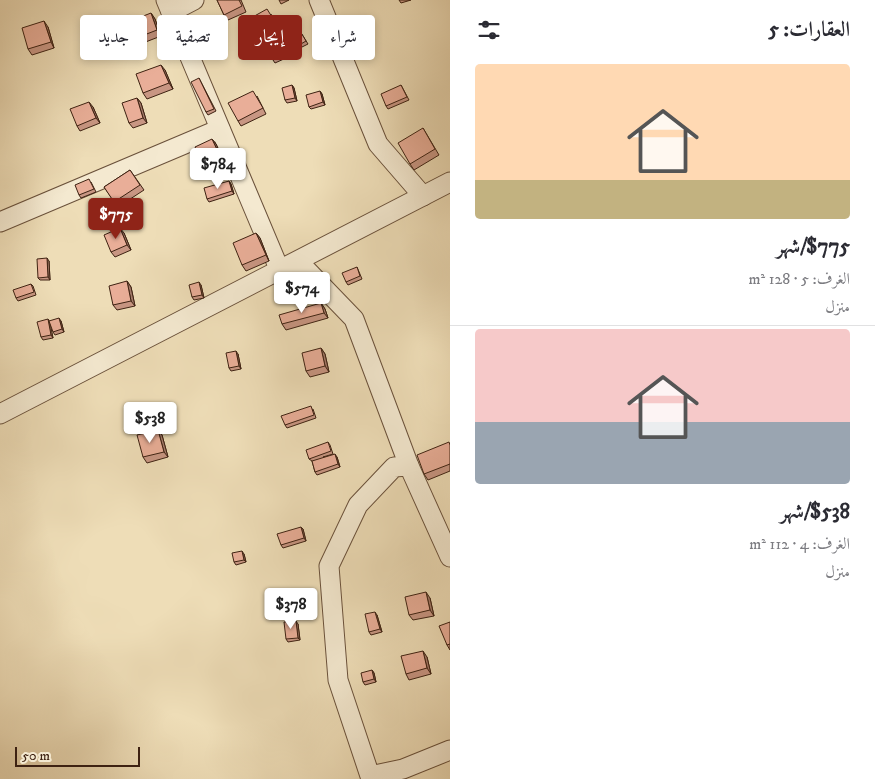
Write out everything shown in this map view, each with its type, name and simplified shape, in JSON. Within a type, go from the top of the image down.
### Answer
[{"type":"street","points":[[194,0],[168,6],[280,271]]},
{"type":"street","points":[[319,0],[378,144],[423,196]]},
{"type":"street","points":[[0,222],[220,129]]},
{"type":"street","points":[[0,414],[450,182]]},
{"type":"street","points":[[298,261],[354,320],[409,466],[450,557]]},
{"type":"street","points":[[409,466],[394,467],[358,504],[329,566],[338,680],[370,776],[403,769],[450,750]]},
{"type":"building","points":[[217,0],[239,0],[242,6],[224,15]]},
{"type":"building","points":[[267,9],[271,15],[256,15]]},
{"type":"building","points":[[151,13],[157,30],[147,34],[147,15]]},
{"type":"building","points":[[44,21],[51,42],[28,49],[22,28]]},
{"type":"building","points":[[302,34],[306,41],[302,43]]},
{"type":"building","points":[[161,65],[169,83],[143,93],[136,74]]},
{"type":"building","points":[[199,78],[214,109],[206,112],[191,82]]},
{"type":"building","points":[[292,85],[295,98],[285,100],[282,88]]},
{"type":"building","points":[[401,85],[407,97],[386,106],[381,94]]},
{"type":"building","points":[[253,91],[263,108],[238,121],[228,103]]},
{"type":"building","points":[[320,91],[323,102],[309,107],[306,95]]},
{"type":"building","points":[[137,98],[143,118],[129,123],[122,103]]},
{"type":"building","points":[[89,102],[96,118],[77,126],[70,109]]},
{"type":"building","points":[[423,128],[435,149],[410,164],[398,143]]},
{"type":"building","points":[[212,139],[220,156],[203,164],[195,147]]},
{"type":"building","points":[[130,170],[140,185],[114,202],[104,187]]},
{"type":"building","points":[[89,179],[94,189],[79,195],[75,185]]},
{"type":"building","points":[[229,181],[232,191],[207,199],[204,188]]},
{"type":"building","points":[[120,228],[127,245],[111,252],[104,235]]},
{"type":"building","points":[[256,233],[266,255],[242,265],[233,243]]},
{"type":"building","points":[[47,258],[48,277],[38,278],[37,259]]},
{"type":"building","points":[[357,267],[360,276],[346,282],[342,273]]},
{"type":"building","points":[[127,281],[131,301],[113,305],[109,286]]},
{"type":"building","points":[[199,282],[202,295],[192,297],[189,285]]},
{"type":"building","points":[[31,284],[34,292],[16,298],[13,290]]},
{"type":"building","points":[[321,303],[324,313],[282,324],[279,315]]},
{"type":"building","points":[[59,318],[62,329],[53,332],[49,321]]},
{"type":"building","points":[[48,319],[51,335],[41,337],[37,322]]},
{"type":"building","points":[[321,348],[325,366],[306,371],[302,353]]},
{"type":"building","points":[[236,351],[239,366],[229,368],[226,353]]},
{"type":"building","points":[[311,406],[314,415],[285,425],[281,416]]},
{"type":"building","points":[[158,430],[164,452],[143,457],[137,435]]},
{"type":"building","points":[[328,442],[331,451],[309,459],[306,450]]},
{"type":"building","points":[[449,442],[450,464],[424,474],[417,455]]},
{"type":"building","points":[[335,454],[338,464],[315,472],[312,461]]},
{"type":"building","points":[[301,527],[304,538],[281,545],[277,534]]},
{"type":"building","points":[[242,551],[244,560],[234,562],[232,553]]},
{"type":"building","points":[[426,592],[430,610],[409,615],[405,597]]},
{"type":"building","points":[[375,612],[380,629],[369,632],[365,614]]},
{"type":"building","points":[[296,621],[298,638],[286,639],[284,622]]},
{"type":"building","points":[[450,622],[450,644],[447,645],[439,626]]},
{"type":"building","points":[[423,651],[427,668],[406,674],[401,656]]},
{"type":"building","points":[[372,670],[374,679],[363,682],[361,673]]}]
